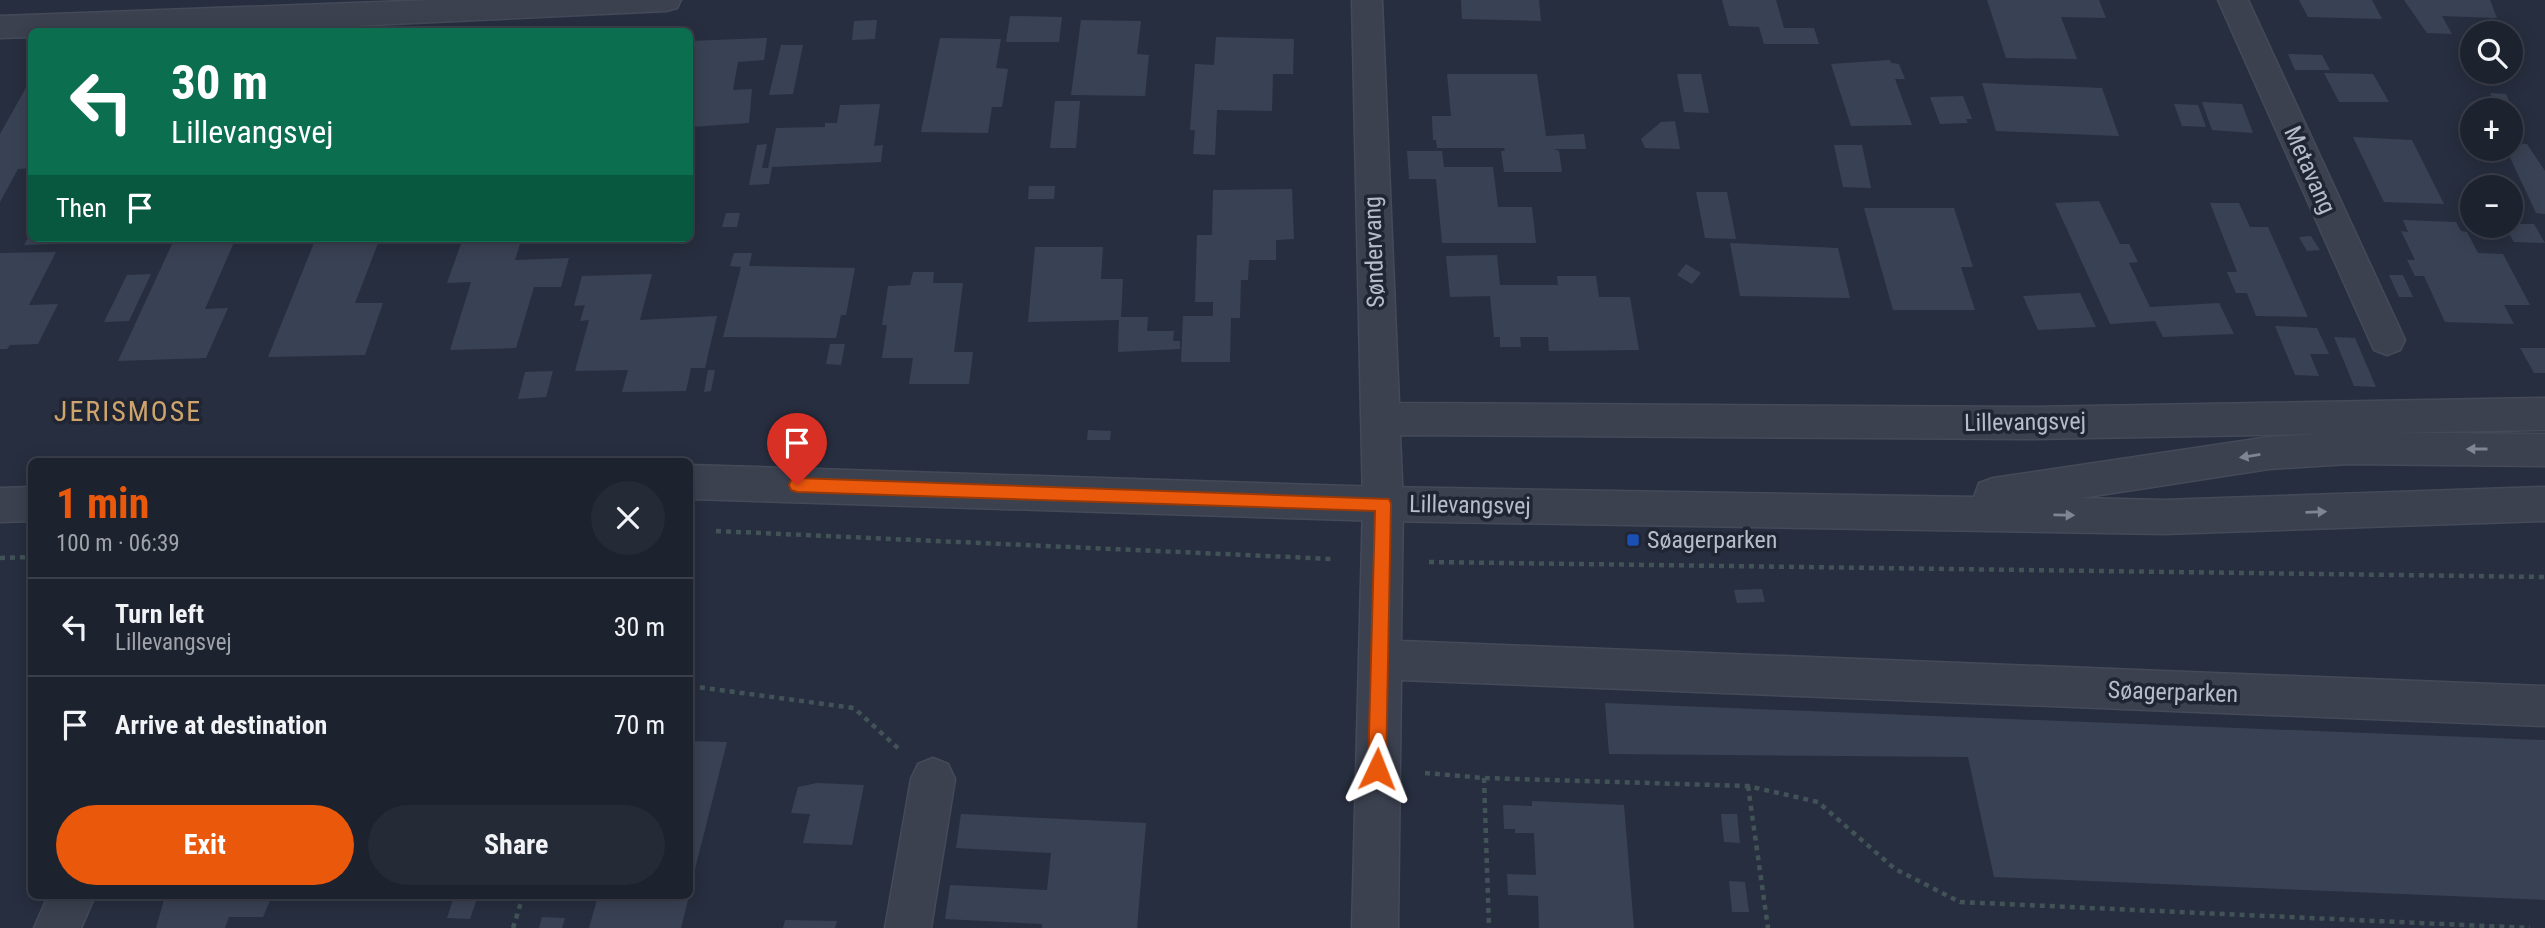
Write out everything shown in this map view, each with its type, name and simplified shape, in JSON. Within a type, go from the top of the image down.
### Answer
[{"type":"street","points":[[1,27],[17,0]]},
{"type":"street","points":[[1,27],[211,26],[516,4],[666,0]]},
{"type":"street","name":"Søndervang","points":[[1367,0],[1383,504]]},
{"type":"street","name":"Metavang","points":[[2232,0],[2387,340]]},
{"type":"street","name":"Lillevangsvej","points":[[1379,419],[2032,423],[2545,414]]},
{"type":"street","name":"Lillevangsvej","points":[[1873,510],[2269,453],[2348,448],[2545,450]]},
{"type":"street","name":"Lillevangsvej","points":[[693,482],[1383,504],[1873,510],[2164,517],[2545,504]]},
{"type":"street","points":[[0,505],[28,504]]},
{"type":"street","points":[[1375,928],[1383,504]]},
{"type":"street","name":"Søagerparken","points":[[1381,660],[2545,706]]},
{"type":"street","points":[[908,928],[933,779]]},
{"type":"street","points":[[57,928],[71,899]]},
{"type":"path","points":[[703,530],[1381,562],[2545,577]]},
{"type":"path","points":[[0,558],[28,557]]},
{"type":"path","points":[[693,686],[854,708],[933,779]]},
{"type":"path","points":[[1377,769],[1484,778],[1748,786],[1818,802],[1895,869],[1959,902],[2530,928]]},
{"type":"path","points":[[1484,778],[1489,928]]},
{"type":"path","points":[[1748,786],[1768,928]]},
{"type":"path","points":[[513,928],[522,899]]},
{"type":"building","points":[[1461,0],[1539,0],[1541,21],[1462,19]]},
{"type":"building","points":[[1722,0],[1776,0],[1784,28],[1814,28],[1819,44],[1764,44],[1759,27],[1729,26]]},
{"type":"building","points":[[1987,0],[2099,0],[2106,18],[2061,17],[2077,59],[2006,58]]},
{"type":"building","points":[[2299,0],[2372,0],[2382,19],[2308,17]]},
{"type":"building","points":[[2404,0],[2490,0],[2497,18],[2442,16],[2452,34],[2427,33]]},
{"type":"building","points":[[1010,16],[1062,17],[1059,42],[1006,42]]},
{"type":"building","points":[[877,20],[875,39],[852,40],[854,21]]},
{"type":"building","points":[[1081,20],[1141,21],[1137,54],[1149,55],[1145,96],[1071,95]]},
{"type":"building","points":[[1216,37],[1294,39],[1293,74],[1273,74],[1272,111],[1217,110],[1215,155],[1193,154],[1195,130],[1190,130],[1195,64],[1214,65]]},
{"type":"building","points":[[767,38],[764,60],[738,62],[733,90],[752,89],[749,123],[693,127],[693,41]]},
{"type":"building","points":[[940,38],[1001,39],[996,68],[1008,69],[1002,107],[992,107],[988,133],[921,132]]},
{"type":"building","points":[[781,45],[803,45],[793,94],[769,95]]},
{"type":"building","points":[[2288,54],[2322,55],[2330,70],[2295,70]]},
{"type":"building","points":[[1890,60],[1891,63],[1899,64],[1905,79],[1895,79],[1912,125],[1851,126],[1831,64]]},
{"type":"building","points":[[2324,73],[2373,74],[2389,102],[2339,102]]},
{"type":"building","points":[[1447,74],[1537,74],[1546,136],[1584,134],[1586,149],[1554,149],[1559,151],[1562,172],[1504,172],[1501,151],[1505,151],[1504,148],[1437,148],[1436,140],[1433,140],[1432,116],[1451,116]]},
{"type":"building","points":[[1677,74],[1701,74],[1709,113],[1684,112]]},
{"type":"building","points":[[1982,83],[2102,88],[2119,136],[1996,131]]},
{"type":"building","points":[[28,84],[28,168],[18,169],[0,202],[0,134]]},
{"type":"building","points":[[2490,93],[2506,94],[2508,98],[2492,98]]},
{"type":"building","points":[[1963,96],[1972,119],[1966,119],[1968,123],[1940,124],[1930,97]]},
{"type":"building","points":[[1055,101],[1080,101],[1076,148],[1050,148]]},
{"type":"building","points":[[2202,102],[2242,104],[2253,133],[2212,130]]},
{"type":"building","points":[[880,104],[874,146],[883,145],[881,162],[772,167],[769,184],[749,185],[757,145],[767,144],[762,168],[768,168],[776,128],[825,127],[825,123],[837,123],[840,105]]},
{"type":"building","points":[[2174,104],[2198,105],[2206,127],[2182,126]]},
{"type":"building","points":[[1675,121],[1680,149],[1645,148],[1641,139],[1661,122]]},
{"type":"building","points":[[2353,137],[2412,140],[2444,204],[2384,202]]},
{"type":"building","points":[[2523,144],[2527,144],[2545,171],[2545,214],[2536,213],[2523,185],[2523,175],[2518,175],[2512,161],[2523,161]]},
{"type":"building","points":[[1834,145],[1862,145],[1871,188],[1843,187]]},
{"type":"building","points":[[1407,151],[1442,151],[1444,167],[1493,167],[1498,207],[1532,207],[1536,243],[1442,243],[1436,179],[1409,179]]},
{"type":"building","points":[[1029,186],[1055,186],[1054,199],[1028,199]]},
{"type":"building","points":[[1292,189],[1294,239],[1276,240],[1276,260],[1249,260],[1248,280],[1241,280],[1240,318],[1231,318],[1230,362],[1181,362],[1183,316],[1213,316],[1213,302],[1195,302],[1197,235],[1212,235],[1213,190]]},
{"type":"building","points":[[1696,192],[1727,192],[1736,239],[1705,238]]},
{"type":"building","points":[[2099,201],[2120,244],[2129,244],[2138,262],[2129,263],[2150,307],[2219,303],[2234,334],[2163,337],[2155,321],[2110,324],[2055,203]]},
{"type":"building","points":[[2210,203],[2239,203],[2250,227],[2268,227],[2308,317],[2256,316],[2247,293],[2236,293],[2227,272],[2237,272]]},
{"type":"building","points":[[1864,208],[1954,208],[1973,267],[1961,267],[1975,310],[1893,310]]},
{"type":"building","points":[[726,213],[740,213],[737,227],[722,227]]},
{"type":"building","points":[[2403,220],[2456,222],[2460,229],[2460,238],[2470,238],[2478,253],[2503,254],[2530,305],[2504,305],[2514,324],[2445,322],[2424,276],[2415,276],[2407,260],[2415,260],[2401,231],[2408,232]]},
{"type":"building","points":[[2523,224],[2534,224],[2545,243],[2514,242],[2512,238],[2523,238]]},
{"type":"building","points":[[2311,236],[2320,250],[2307,251],[2299,237]]},
{"type":"building","points":[[28,238],[28,242],[61,242],[60,244],[24,245]]},
{"type":"building","points":[[173,242],[234,242],[205,309],[228,308],[206,358],[118,361]]},
{"type":"building","points":[[314,242],[378,242],[355,303],[383,303],[365,355],[268,357]]},
{"type":"building","points":[[462,242],[521,242],[515,260],[569,258],[561,287],[534,287],[516,348],[450,350],[471,282],[447,283]]},
{"type":"building","points":[[1730,243],[1838,248],[1850,298],[1740,296]]},
{"type":"building","points":[[1035,247],[1103,247],[1101,279],[1123,279],[1121,317],[1148,317],[1147,331],[1174,331],[1173,341],[1180,341],[1180,349],[1118,352],[1119,320],[1028,322]]},
{"type":"building","points":[[56,252],[29,305],[58,304],[38,344],[10,345],[7,349],[0,349],[0,253]]},
{"type":"building","points":[[734,253],[752,253],[749,266],[855,268],[846,315],[841,315],[836,338],[723,337],[741,267],[730,266]]},
{"type":"building","points":[[1497,255],[1500,285],[1558,285],[1557,276],[1596,276],[1599,297],[1630,297],[1639,350],[1549,351],[1548,337],[1520,337],[1521,347],[1500,347],[1500,337],[1494,337],[1490,296],[1450,297],[1446,256]]},
{"type":"building","points":[[1686,264],[1701,273],[1692,284],[1677,275]]},
{"type":"building","points":[[913,272],[934,272],[933,283],[963,283],[954,352],[973,352],[969,384],[909,384],[913,358],[882,358],[887,325],[882,325],[888,286],[910,285]]},
{"type":"building","points":[[151,274],[129,321],[104,322],[127,275]]},
{"type":"building","points":[[652,274],[640,320],[717,316],[705,368],[691,368],[686,391],[622,392],[628,370],[575,371],[589,320],[580,321],[585,305],[574,306],[582,276]]},
{"type":"building","points":[[2389,275],[2403,275],[2413,297],[2399,297]]},
{"type":"building","points":[[2080,293],[2096,327],[2038,330],[2023,296]]},
{"type":"building","points":[[2275,326],[2317,328],[2329,354],[2310,354],[2319,376],[2295,375]]},
{"type":"building","points":[[2334,337],[2355,338],[2376,387],[2354,386]]},
{"type":"building","points":[[830,344],[845,344],[841,365],[826,364]]},
{"type":"building","points":[[2520,348],[2545,348],[2545,373],[2534,373]]},
{"type":"building","points":[[708,370],[715,370],[711,391],[704,392]]},
{"type":"building","points":[[553,371],[546,397],[518,399],[525,372]]},
{"type":"building","points":[[1088,430],[1111,431],[1110,440],[1087,440]]},
{"type":"building","points":[[1762,589],[1765,602],[1737,603],[1734,590]]},
{"type":"building","points":[[1605,703],[2545,740],[2545,900],[1994,877],[1968,757],[1609,754]]},
{"type":"building","points":[[693,741],[727,742],[693,877]]},
{"type":"building","points":[[817,783],[864,785],[852,845],[803,843],[810,814],[791,813],[798,787]]},
{"type":"building","points":[[1532,801],[1624,805],[1634,928],[1539,928],[1538,896],[1508,895],[1507,874],[1536,875],[1534,833],[1515,833],[1515,829],[1504,829],[1503,805],[1532,806]]},
{"type":"building","points":[[961,814],[1146,823],[1137,928],[1042,928],[1042,924],[945,919],[950,885],[1047,890],[1051,853],[956,848]]},
{"type":"building","points":[[1721,814],[1737,814],[1740,843],[1724,842]]},
{"type":"building","points":[[1729,881],[1745,882],[1749,912],[1732,912]]},
{"type":"building","points":[[164,899],[271,899],[263,917],[229,917],[225,928],[156,928]]},
{"type":"building","points":[[453,899],[477,899],[470,919],[447,918]]},
{"type":"building","points":[[597,899],[688,899],[681,928],[589,928]]},
{"type":"building","points":[[542,917],[565,918],[562,928],[539,928]]},
{"type":"building","points":[[785,920],[837,921],[835,928],[783,928]]},
{"type":"place","name":"Søagerparken","points":[[1633,540]]},
{"type":"district","name":"JERISMOSE","points":[[128,411]]},
{"type":"route","points":[[797,485],[1383,504],[1377,769]]}]
